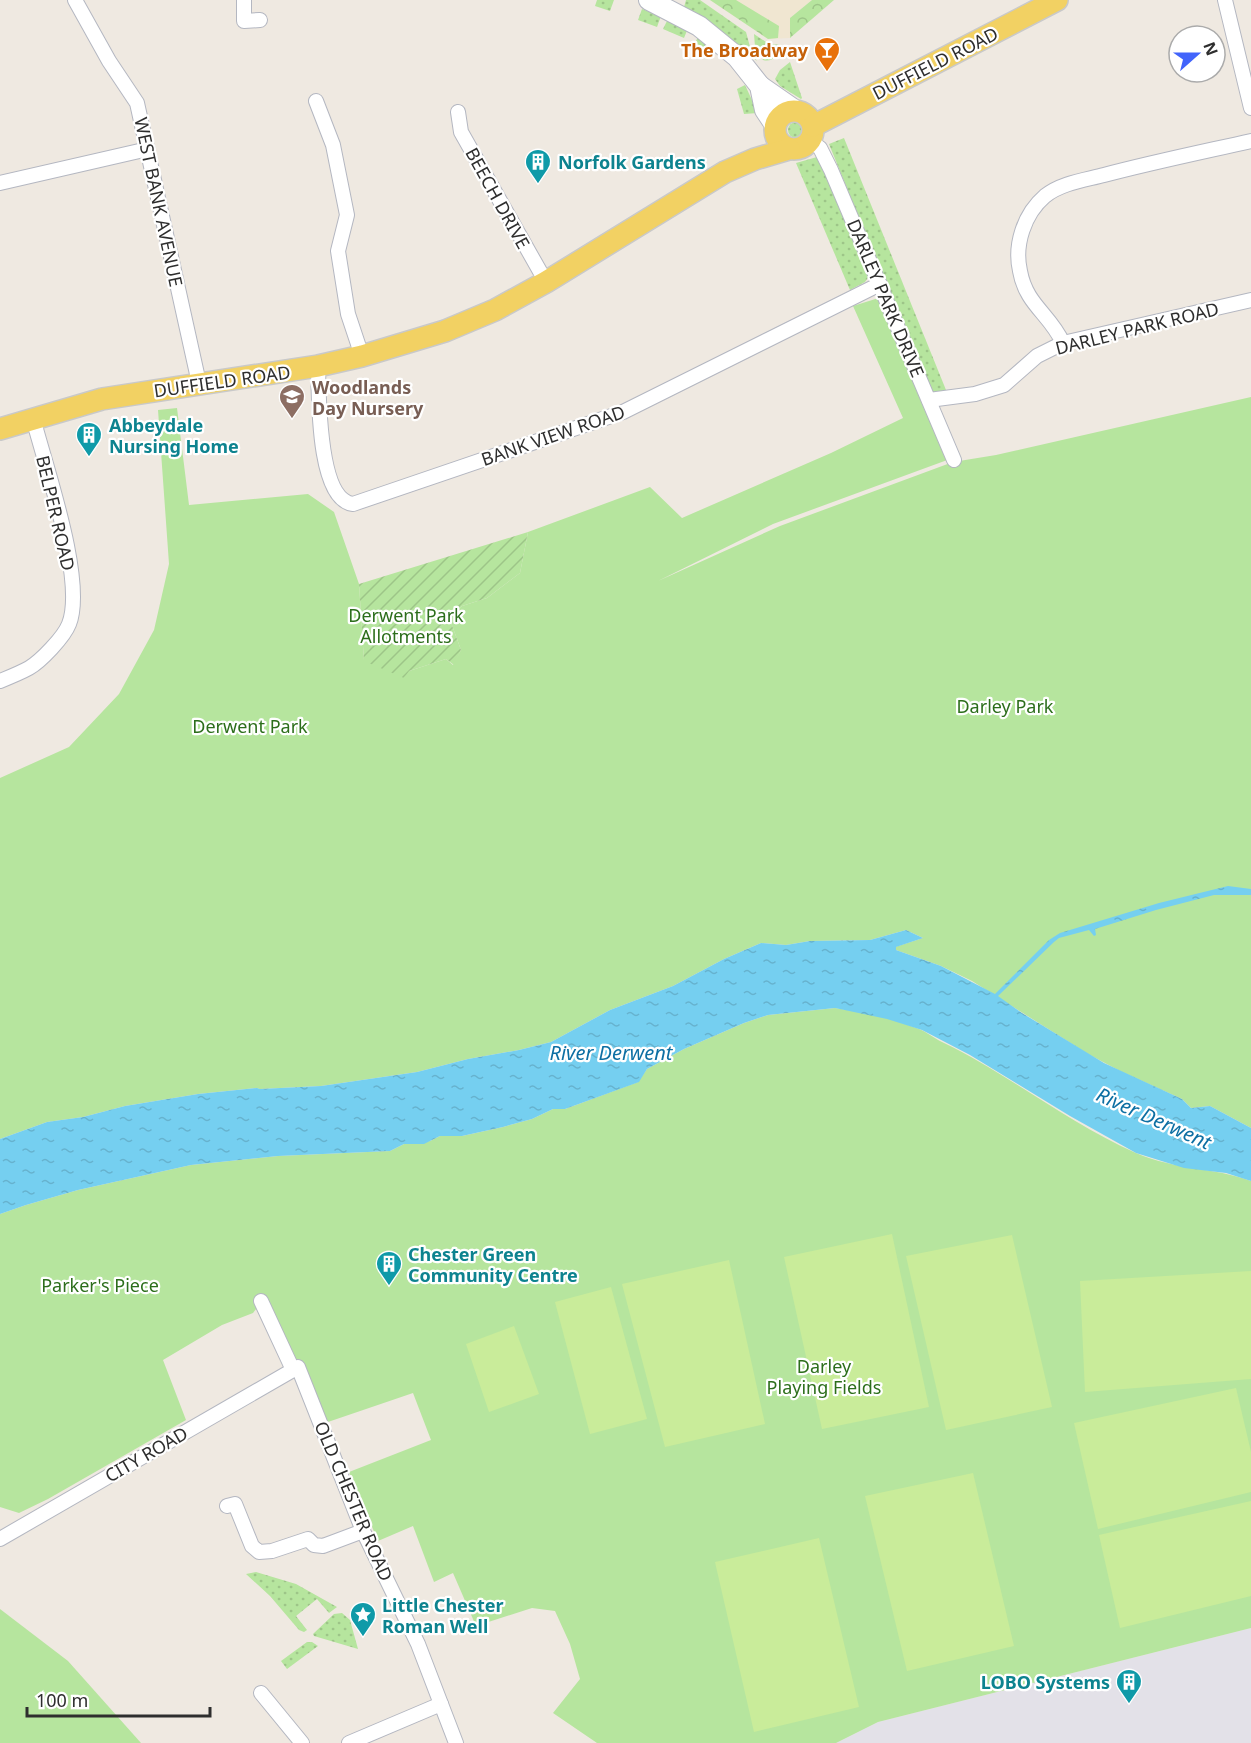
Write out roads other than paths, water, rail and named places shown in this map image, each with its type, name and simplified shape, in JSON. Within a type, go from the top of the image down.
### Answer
[{"type":"main road","name":"DUFFIELD ROAD","points":[[812,133],[1057,0]]},
{"type":"main road","points":[[796,111],[809,118],[812,133],[799,149],[789,149],[777,139],[775,126],[787,112],[796,111]]},
{"type":"main road","name":"DUFFIELD ROAD","points":[[0,429],[102,399],[318,366],[362,356],[445,331],[495,310],[546,282],[725,172],[753,151],[767,132],[775,126]]},
{"type":"main road","name":"DUFFIELD ROAD","points":[[725,172],[754,159],[789,149]]},
{"type":"street","name":"WEST BANK AVENUE","points":[[75,0],[109,60],[137,103],[199,383]]},
{"type":"street","points":[[244,0],[244,21],[260,20]]},
{"type":"street","points":[[649,0],[710,34],[737,57],[760,86],[796,111]]},
{"type":"street","points":[[1225,0],[1251,108]]},
{"type":"street","points":[[760,86],[765,110],[775,126]]},
{"type":"street","points":[[316,101],[333,144],[347,215],[338,250],[348,314],[362,356]]},
{"type":"street","name":"BEECH DRIVE","points":[[458,112],[461,132],[546,282]]},
{"type":"street","name":"DARLEY PARK DRIVE","points":[[812,133],[831,170],[954,460]]},
{"type":"street","points":[[1063,343],[1058,331],[1028,297],[1017,256],[1025,224],[1045,196],[1074,183],[1251,141]]},
{"type":"street","points":[[0,183],[148,149]]},
{"type":"street","name":"BANK VIEW ROAD","points":[[318,366],[324,461],[341,499],[353,504],[623,412],[880,284]]},
{"type":"street","name":"DARLEY PARK ROAD","points":[[929,400],[988,391],[1011,381],[1037,356],[1063,343],[1251,300]]},
{"type":"street","name":"BELPER ROAD","points":[[0,681],[31,667],[52,646],[69,624],[73,606],[72,563],[33,418]]},
{"type":"street","name":"OLD CHESTER ROAD","points":[[261,1301],[293,1370],[298,1367],[363,1531],[418,1644],[456,1743]]},
{"type":"street","name":"CITY ROAD","points":[[0,1539],[293,1370]]},
{"type":"street","points":[[227,1506],[235,1504],[252,1546],[259,1552],[272,1551],[308,1539],[314,1545],[323,1546],[363,1531]]},
{"type":"street","points":[[261,1693],[302,1743]]},
{"type":"street","points":[[349,1743],[441,1704]]},
{"type":"water","name":"River Derwent","points":[[1228,886],[1251,889],[1251,895],[1214,895],[1095,929],[1096,935],[1094,936],[1089,930],[1059,938],[998,996],[1104,1063],[1182,1099],[1191,1108],[1210,1106],[1251,1128],[1251,1181],[1226,1173],[1184,1168],[1136,1153],[970,1055],[922,1030],[887,1019],[835,1008],[768,1015],[744,1023],[684,1049],[647,1069],[639,1082],[565,1109],[553,1109],[532,1119],[503,1127],[462,1136],[440,1136],[424,1144],[404,1144],[390,1151],[278,1156],[191,1165],[78,1190],[0,1214],[0,1139],[47,1122],[198,1094],[257,1088],[321,1086],[417,1072],[551,1042],[610,1010],[673,986],[724,959],[761,943],[786,945],[810,941],[870,940],[906,930],[923,938],[896,947],[896,950],[941,966],[995,994],[1049,940],[1060,933],[1159,903]]},
{"type":"place","name":"The Broadway","points":[[827,73]]},
{"type":"place","name":"Norfolk Gardens","points":[[538,185]]},
{"type":"place","name":"Woodlands Day Nursery","points":[[292,420]]},
{"type":"place","name":"Abbeydale Nursing Home","points":[[89,458]]},
{"type":"place","name":"Chester Green Community Centre","points":[[389,1287]]},
{"type":"place","name":"Little Chester Roman Well","points":[[363,1638]]},
{"type":"place","name":"LOBO Systems","points":[[1129,1705]]},
{"type":"park label","name":"Derwent Park Allotments","points":[[406,625]]},
{"type":"park label","name":"Darley Park","points":[[1005,706]]},
{"type":"park label","name":"Derwent Park","points":[[250,726]]},
{"type":"park label","name":"Parker's Piece","points":[[100,1285]]},
{"type":"park label","name":"Darley Playing Fields","points":[[824,1376]]}]
